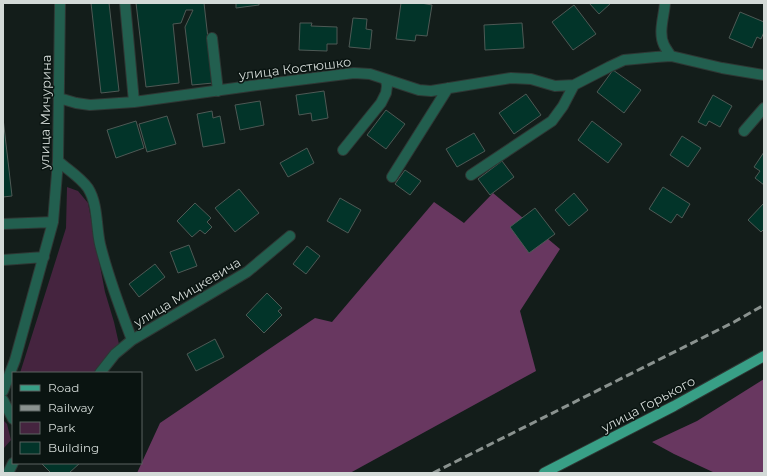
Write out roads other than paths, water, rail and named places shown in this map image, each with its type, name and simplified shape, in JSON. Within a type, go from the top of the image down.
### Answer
[{"type":"main road","name":"улица Горького","points":[[544,473],[674,406],[764,356]]},
{"type":"street","name":"улица Мичурина","points":[[53,222],[58,161],[60,3]]},
{"type":"street","points":[[125,3],[134,102]]},
{"type":"street","points":[[665,3],[662,38],[671,56]]},
{"type":"street","points":[[212,38],[218,91]]},
{"type":"street","name":"улица Костюшко","points":[[59,98],[90,105],[134,102],[354,73],[370,74],[419,90],[431,91],[511,78],[531,79],[555,86],[574,85],[624,60],[671,56],[722,68],[764,75]]},
{"type":"street","points":[[343,150],[381,103],[386,93],[386,80]]},
{"type":"street","points":[[471,175],[552,120],[563,106],[574,85]]},
{"type":"street","points":[[392,177],[448,88]]},
{"type":"street","points":[[744,131],[764,108]]},
{"type":"street","points":[[58,161],[79,177],[88,188],[97,216],[100,243],[115,296],[132,340]]},
{"type":"street","points":[[3,224],[53,222],[16,360],[3,391]]},
{"type":"street","name":"улица Мицкевича","points":[[101,372],[115,354],[132,340],[247,272],[290,236]]},
{"type":"street","points":[[3,260],[44,257]]},
{"type":"street","points":[[3,400],[12,417]]},
{"type":"street","points":[[8,473],[12,464]]},
{"type":"railway","points":[[433,473],[734,322],[764,305]]}]
